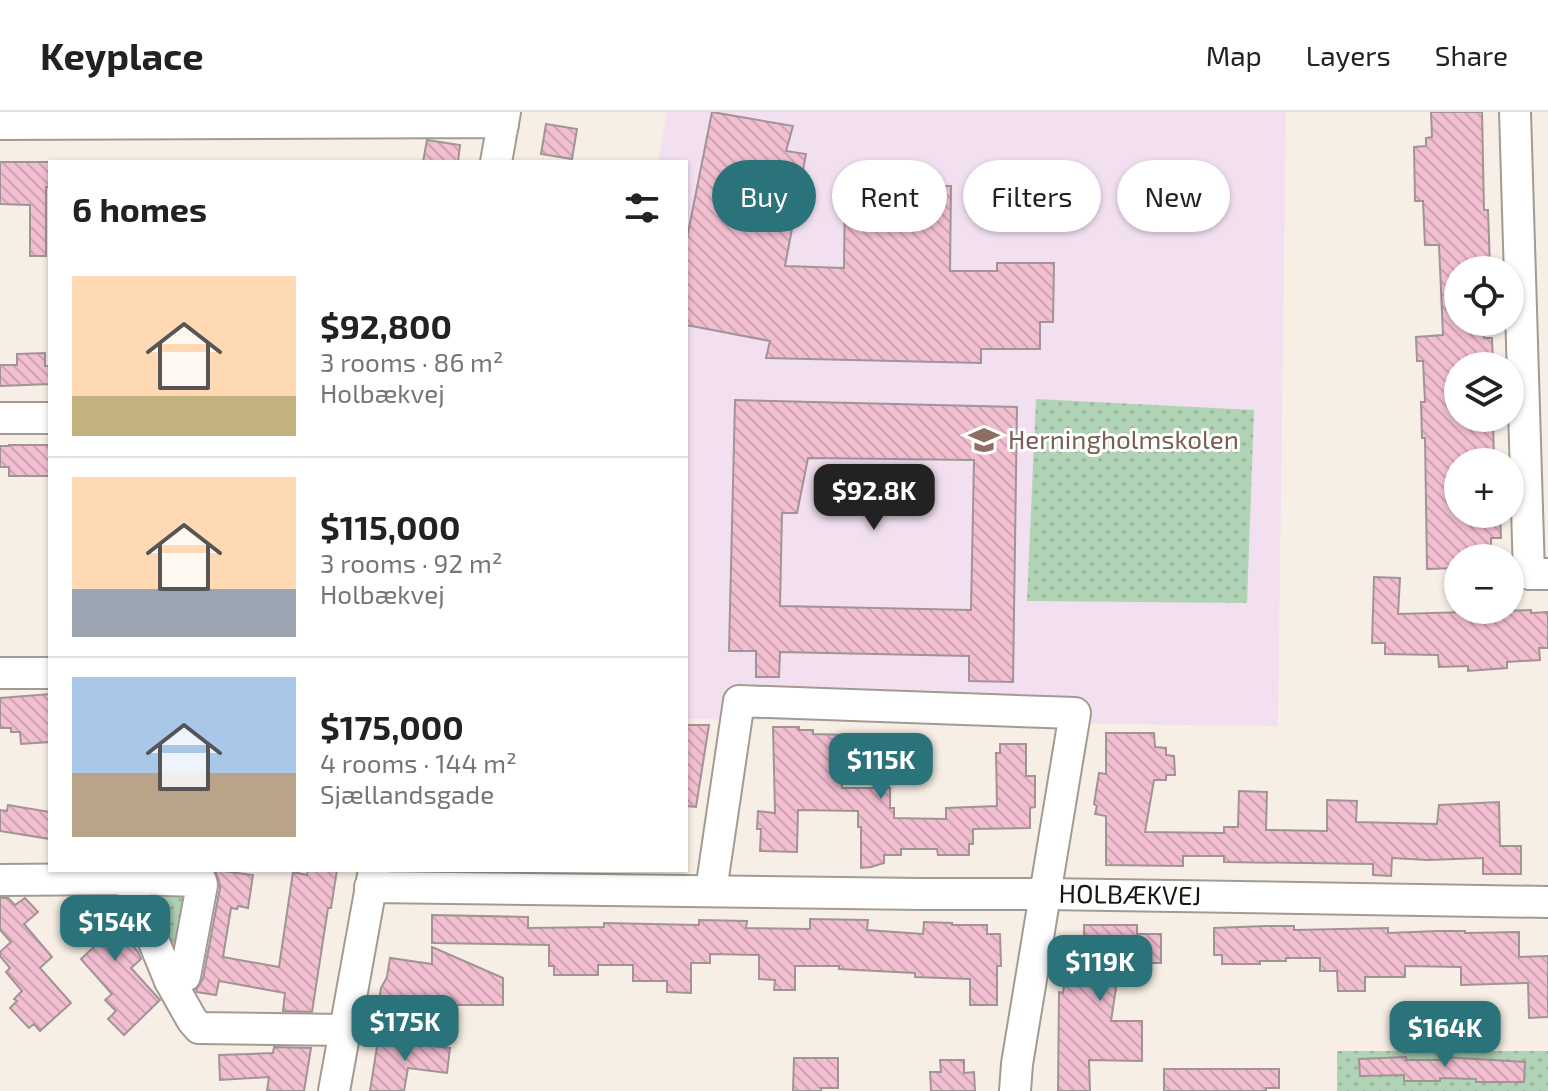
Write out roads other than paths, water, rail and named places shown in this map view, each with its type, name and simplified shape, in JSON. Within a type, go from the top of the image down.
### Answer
[{"type":"street","points":[[1515,112],[1529,574],[1548,574]]},
{"type":"street","points":[[0,124],[473,122],[504,118],[496,160]]},
{"type":"street","points":[[0,418],[48,418]]},
{"type":"street","points":[[0,673],[48,673]]},
{"type":"street","points":[[712,890],[739,701],[1075,713],[1015,1091]]},
{"type":"street","points":[[334,1091],[372,878]]},
{"type":"street","name":"HOLBÆKVEJ","points":[[372,878],[712,890],[1548,902]]},
{"type":"street","points":[[128,879],[170,981],[199,1028],[345,1030]]},
{"type":"street","points":[[0,880],[201,881],[185,976],[170,981]]},
{"type":"place","name":"Herningholmskolen","points":[[984,440]]}]
